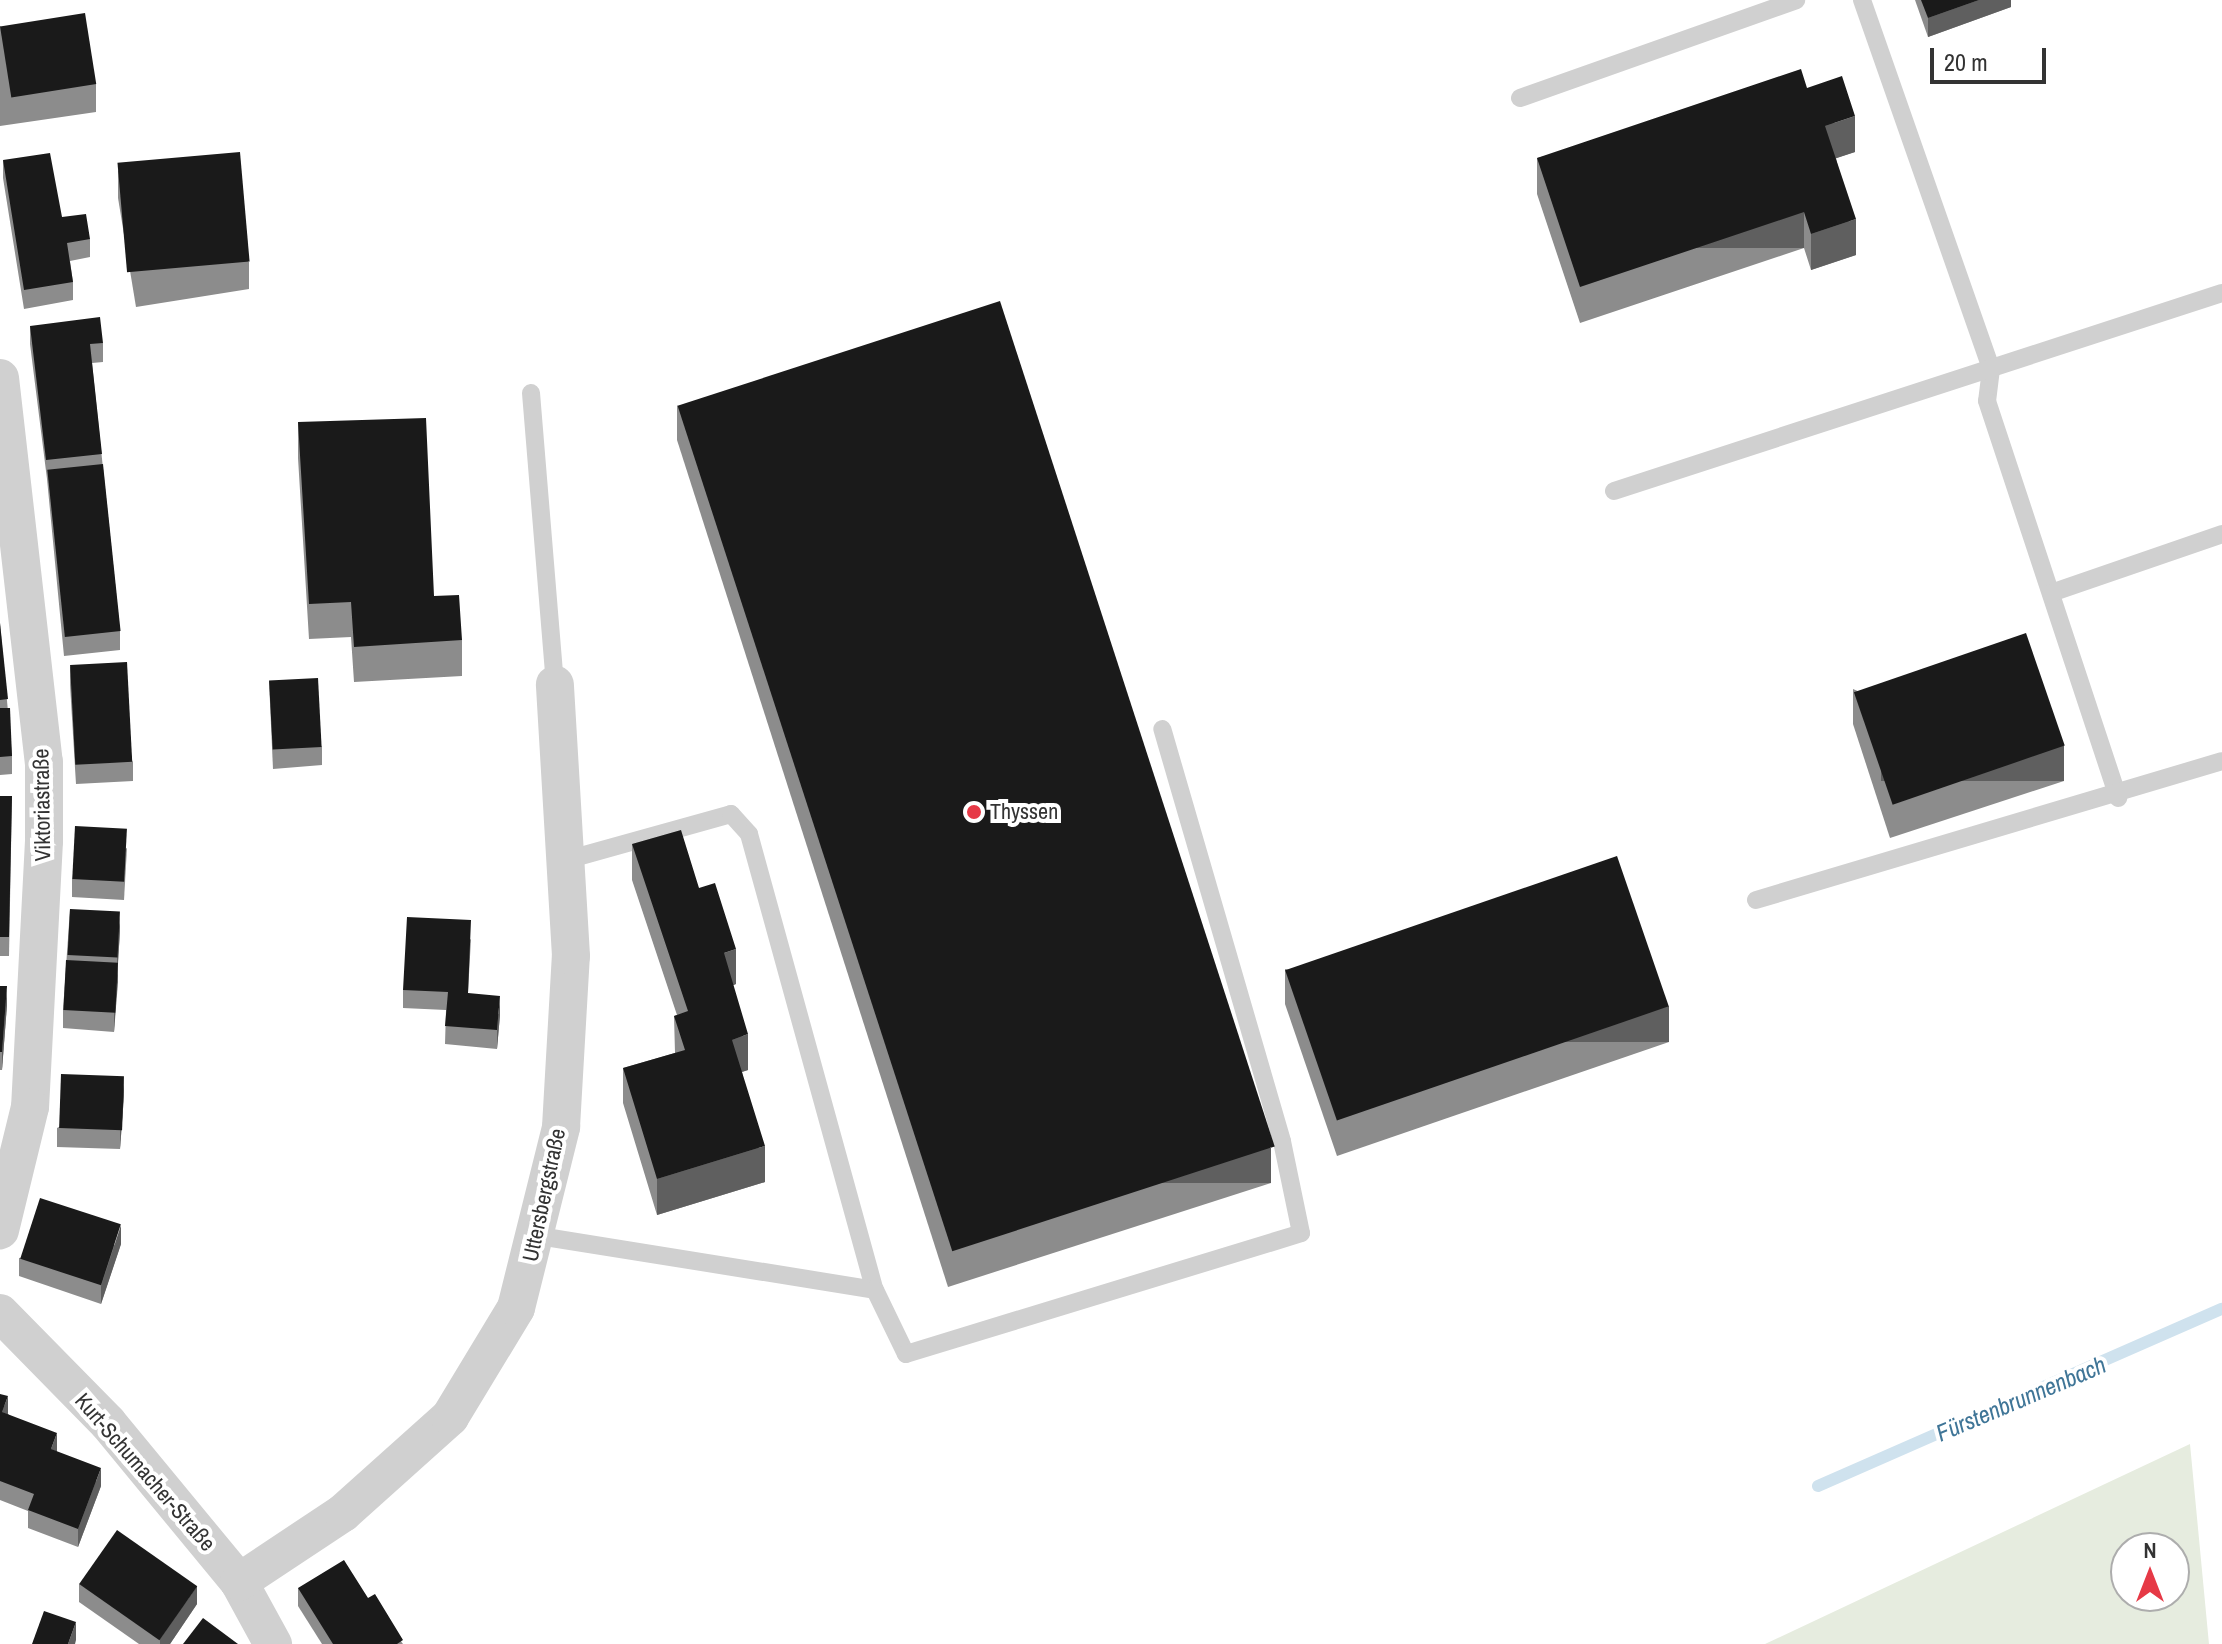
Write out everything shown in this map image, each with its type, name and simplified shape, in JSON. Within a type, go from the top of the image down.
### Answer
[{"type":"street","name":"Viktoriastraße","points":[[0,378],[44,762],[44,825],[30,1107],[0,1230]]},
{"type":"street","name":"Uttersbergstraße","points":[[239,1582],[343,1513],[450,1417],[516,1308],[539,1236],[561,1127],[570,859],[555,684]]},
{"type":"street","name":"Kurt-Schumacher-Straße","points":[[0,1313],[108,1423],[239,1582],[273,1644]]},
{"type":"lane","points":[[1520,98],[1796,0]]},
{"type":"lane","points":[[1862,0],[1991,369],[1987,401],[2118,798]]},
{"type":"lane","points":[[1614,491],[2222,293]]},
{"type":"lane","points":[[531,393],[555,684]]},
{"type":"lane","points":[[2051,593],[2222,534]]},
{"type":"lane","points":[[570,859],[731,814],[749,834],[875,1290],[906,1354],[1301,1233],[1282,1141],[1162,729]]},
{"type":"lane","points":[[1756,900],[2118,798],[2222,761]]},
{"type":"lane","points":[[539,1236],[875,1290]]},
{"type":"shaded area","points":[[2190,1444],[2209,1644],[1765,1644]]},
{"type":"building","points":[[1921,0],[1979,0],[1928,18]]},
{"type":"building","points":[[85,13],[96,84],[11,98],[0,26]]},
{"type":"building","points":[[1801,69],[1807,88],[1842,76],[1855,116],[1825,126],[1856,219],[1811,234],[1804,212],[1580,287],[1537,158]]},
{"type":"building","points":[[240,152],[250,262],[127,272],[117,163]]},
{"type":"building","points":[[50,153],[62,217],[86,214],[90,239],[67,243],[73,282],[24,290],[3,160]]},
{"type":"building","name":"Thyssen","points":[[1000,301],[1275,1146],[952,1251],[678,406]]},
{"type":"building","points":[[100,317],[103,343],[90,344],[102,454],[46,460],[30,326]]},
{"type":"building","points":[[426,418],[434,596],[459,595],[462,640],[354,647],[351,602],[309,604],[298,422]]},
{"type":"building","points":[[103,464],[121,631],[65,637],[47,470]]},
{"type":"building","points":[[0,623],[8,699],[0,700]]},
{"type":"building","points":[[2026,633],[2065,746],[1893,805],[1854,692]]},
{"type":"building","points":[[127,662],[132,762],[75,765],[70,665]]},
{"type":"building","points":[[318,678],[322,747],[273,749],[269,681]]},
{"type":"building","points":[[0,708],[10,708],[12,756],[0,757]]},
{"type":"building","points":[[0,796],[12,796],[9,937],[0,937]]},
{"type":"building","points":[[75,826],[127,829],[124,882],[72,879]]},
{"type":"building","points":[[681,830],[699,888],[715,883],[736,949],[724,953],[748,1034],[732,1040],[765,1146],[657,1179],[623,1068],[685,1050],[674,1016],[688,1011],[632,844]]},
{"type":"building","points":[[1617,856],[1669,1006],[1337,1121],[1285,970]]},
{"type":"building","points":[[70,909],[120,912],[118,958],[68,955]]},
{"type":"building","points":[[407,917],[471,920],[468,993],[500,996],[497,1030],[445,1026],[448,992],[403,990]]},
{"type":"building","points":[[66,960],[118,963],[115,1013],[63,1010]]},
{"type":"building","points":[[0,986],[7,986],[2,1052],[0,1052]]},
{"type":"building","points":[[61,1074],[124,1076],[122,1130],[59,1128]]},
{"type":"building","points":[[40,1198],[121,1224],[101,1285],[20,1259]]},
{"type":"building","points":[[0,1394],[8,1396],[2,1412],[57,1433],[51,1449],[101,1468],[78,1529],[28,1510],[34,1494],[0,1481]]},
{"type":"building","points":[[117,1530],[197,1586],[159,1640],[79,1584]]},
{"type":"building","points":[[344,1560],[368,1598],[375,1594],[403,1640],[397,1644],[333,1644],[298,1588]]},
{"type":"building","points":[[44,1611],[76,1622],[68,1644],[32,1644]]},
{"type":"building","points":[[203,1618],[238,1644],[183,1644]]},
{"type":"waterway","name":"Fürstenbrunnenbach","points":[[1818,1486],[2222,1309]]},
{"type":"place","name":"Thyssen","points":[[974,812]]}]
